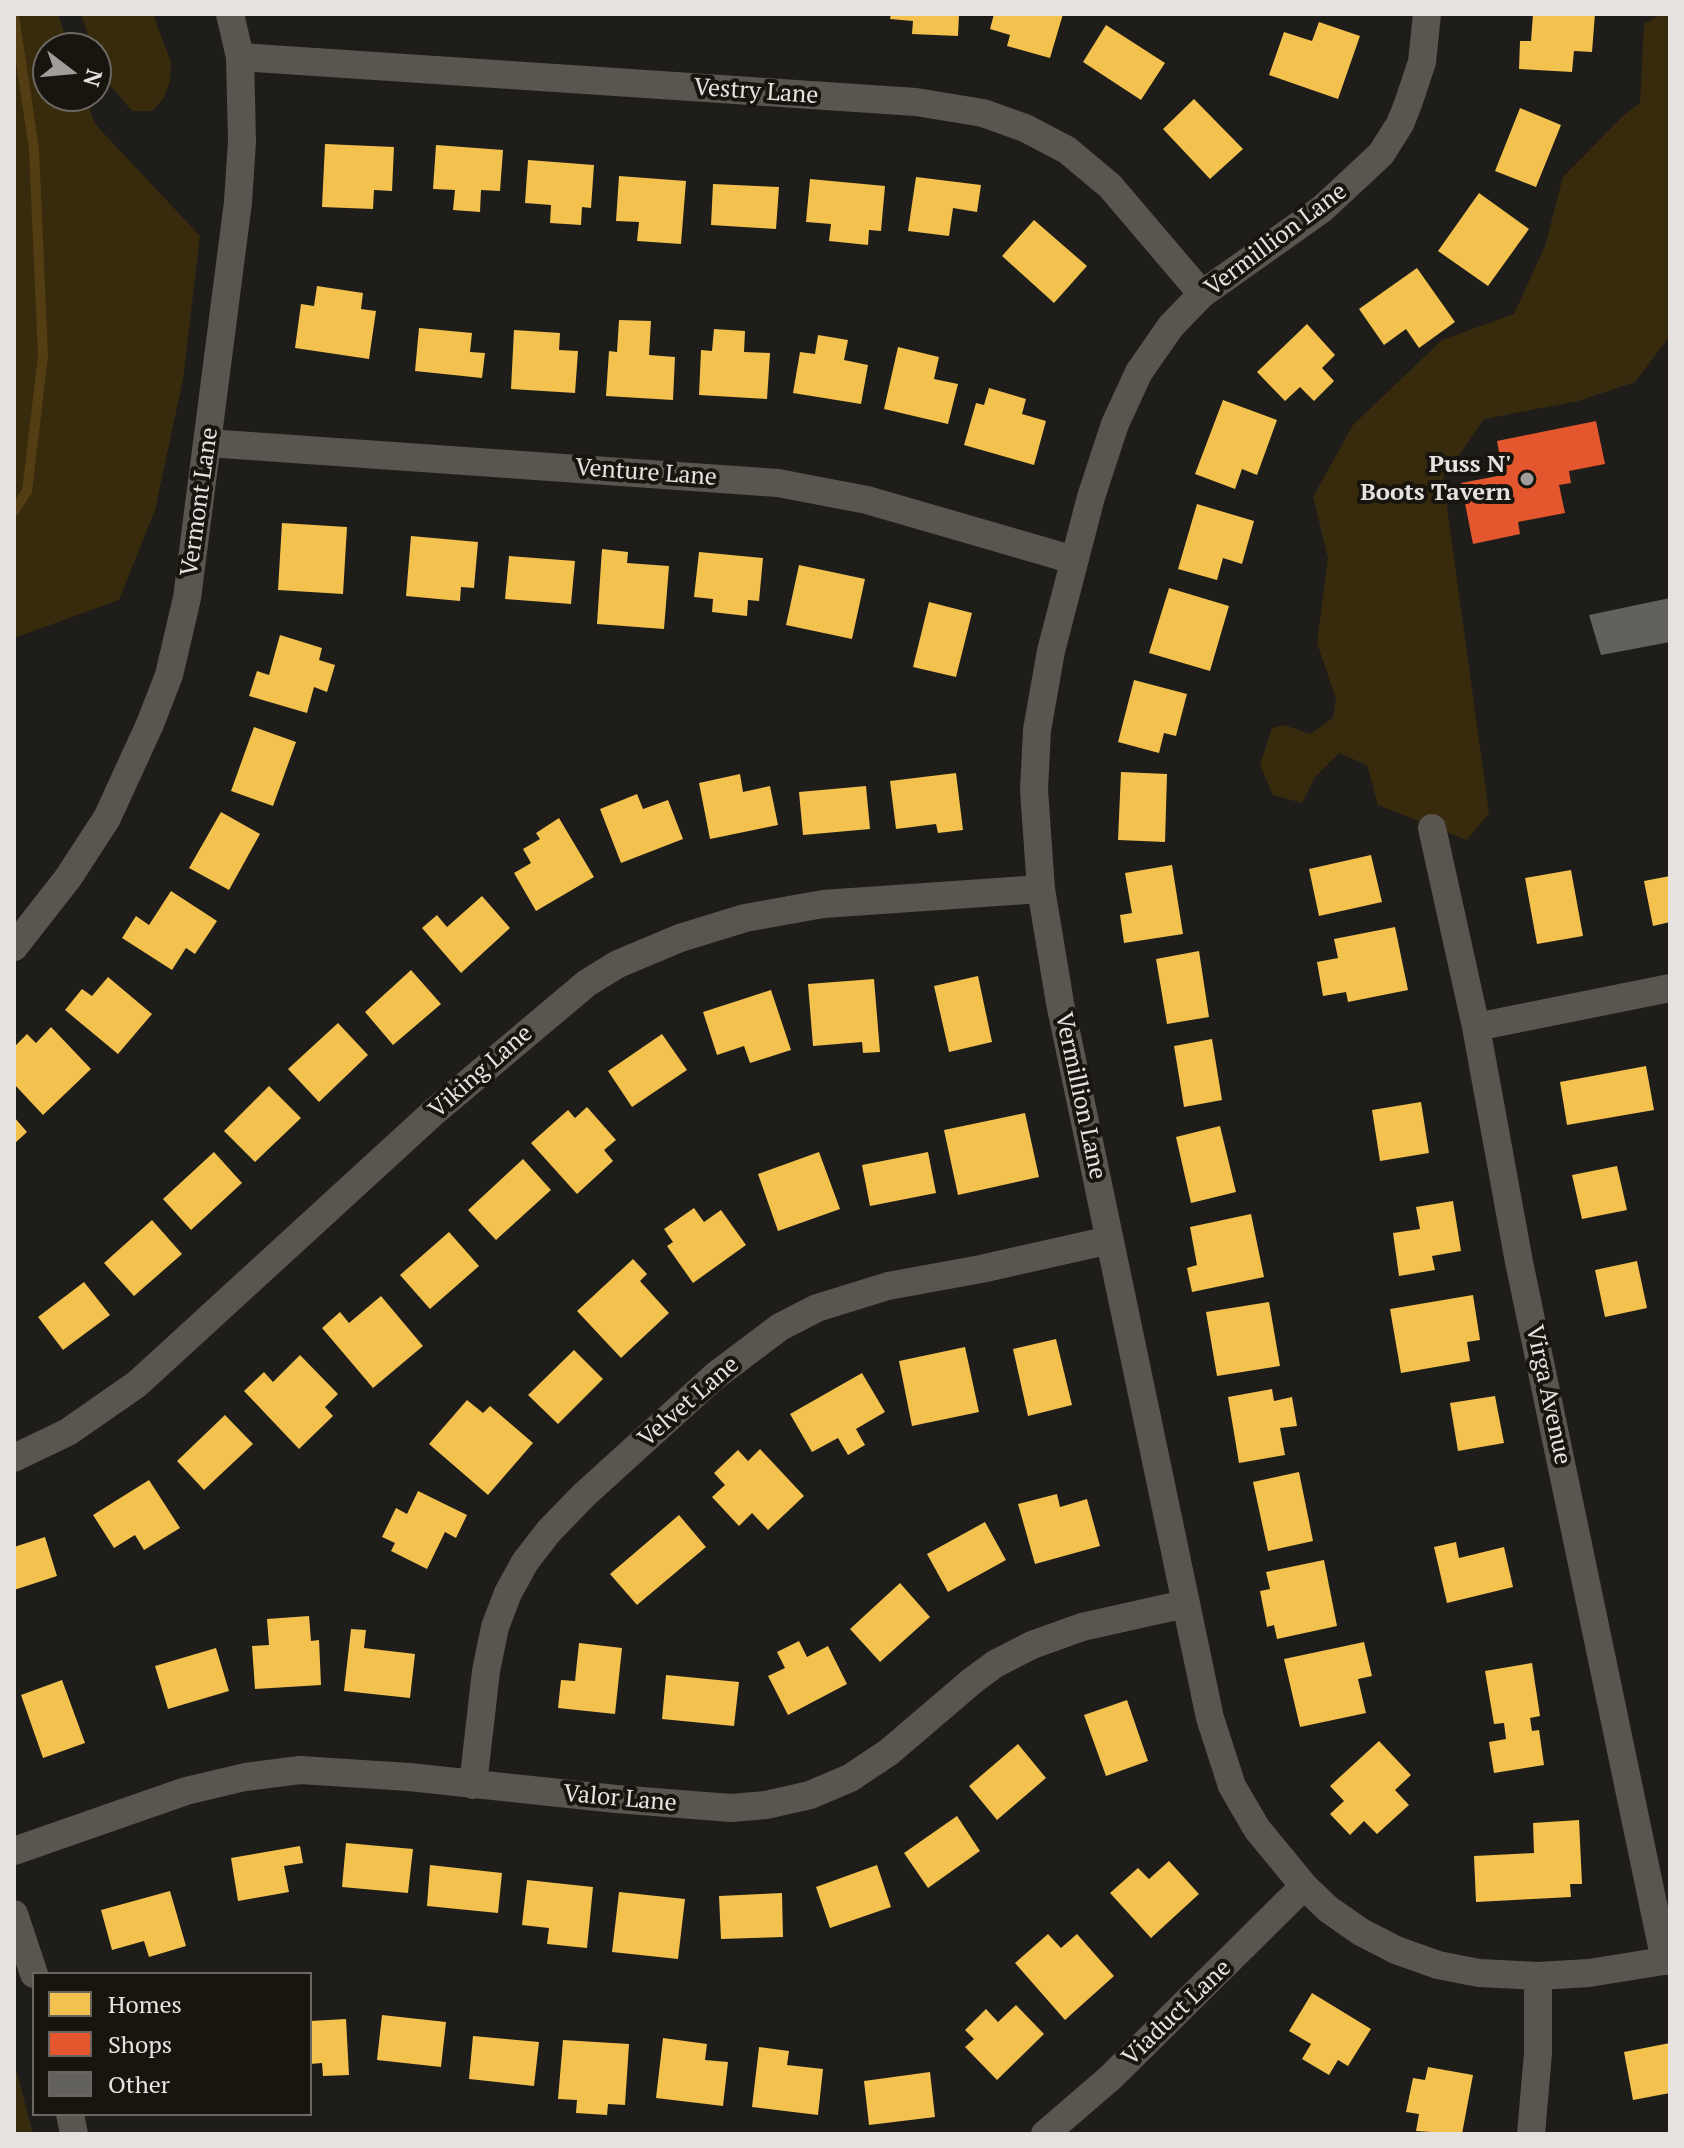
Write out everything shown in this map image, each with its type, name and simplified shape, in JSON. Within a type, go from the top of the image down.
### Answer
[{"type":"street","name":"Vermont Lane","points":[[14,947],[68,878],[107,818],[169,675],[187,598],[238,202],[242,141],[240,57],[230,14]]},
{"type":"street","name":"Vermillion Lane","points":[[1427,14],[1422,62],[1400,124],[1381,154],[1322,209],[1202,294],[1171,326],[1139,372],[1115,424],[1074,560],[1051,651],[1037,730],[1034,790],[1041,889],[1060,1003],[1210,1718],[1232,1786],[1257,1829],[1304,1886],[1328,1909],[1361,1932],[1396,1950],[1438,1965],[1479,1973],[1538,1976],[1589,1973],[1668,1961]]},
{"type":"street","name":"Vestry Lane","points":[[240,57],[916,102],[983,113],[1025,128],[1067,150],[1110,186],[1202,294]]},
{"type":"street","name":"Venture Lane","points":[[208,443],[778,483],[867,500],[1074,560]]},
{"type":"street","name":"Virga Avenue","points":[[1432,828],[1476,1027],[1519,1262],[1668,1961]]},
{"type":"street","name":"Viking Lane","points":[[14,1458],[68,1432],[137,1384],[356,1187],[435,1111],[587,983],[618,964],[680,938],[745,918],[823,904],[1041,889]]},
{"type":"street","points":[[1476,1027],[1670,988]]},
{"type":"street","name":"Velvet Lane","points":[[473,1785],[486,1671],[495,1627],[508,1593],[525,1562],[549,1531],[584,1495],[715,1376],[780,1327],[817,1308],[888,1286],[1110,1240]]},
{"type":"street","name":"Valor Lane","points":[[14,1851],[186,1791],[245,1777],[300,1770],[409,1777],[731,1808],[766,1805],[810,1795],[850,1778],[889,1752],[995,1664],[1032,1645],[1082,1627],[1185,1604]]},
{"type":"street","name":"Viaduct Lane","points":[[1045,2134],[1141,2049],[1304,1886]]},
{"type":"street","points":[[14,1914],[33,1972]]},
{"type":"street","points":[[1531,2134],[1538,2053],[1538,1976]]},
{"type":"shaded area","points":[[14,14],[58,14],[64,32],[32,32],[32,112],[91,112],[95,124],[200,236],[183,379],[155,510],[119,600],[14,638]]},
{"type":"shaded area","points":[[81,14],[153,14],[171,62],[170,81],[164,98],[152,111],[132,111],[112,88],[112,32],[87,32]]},
{"type":"shaded area","points":[[1661,14],[1668,14],[1670,21],[1670,336],[1635,382],[1578,401],[1484,419],[1443,478],[1489,813],[1467,840],[1378,805],[1367,765],[1339,753],[1315,777],[1302,803],[1273,795],[1260,765],[1272,728],[1284,725],[1310,734],[1333,718],[1336,699],[1317,643],[1328,558],[1313,497],[1353,425],[1442,340],[1514,314],[1545,246],[1563,177],[1640,103],[1644,24]]},
{"type":"shaded area","points":[[14,2063],[19,2080],[33,2134],[14,2134]]},
{"type":"building: Homes","points":[[891,14],[959,14],[958,36],[912,34],[913,21],[890,19]]},
{"type":"building: Homes","points":[[994,14],[1063,14],[1050,58],[1007,46],[1010,35],[990,29]]},
{"type":"building: Homes","points":[[1533,14],[1595,14],[1592,52],[1574,51],[1572,72],[1519,69],[1520,41],[1531,41]]},
{"type":"building: Homes","points":[[1319,22],[1360,36],[1338,99],[1269,75],[1284,32],[1312,41]]},
{"type":"building: Homes","points":[[1106,25],[1165,63],[1141,100],[1083,62]]},
{"type":"building: Homes","points":[[1194,99],[1243,149],[1210,179],[1163,129]]},
{"type":"building: Homes","points":[[1520,108],[1561,125],[1536,187],[1495,171]]},
{"type":"building: Homes","points":[[325,144],[394,147],[392,191],[374,190],[373,209],[322,207]]},
{"type":"building: Homes","points":[[436,145],[503,150],[500,191],[481,190],[480,212],[453,210],[455,190],[433,189]]},
{"type":"building: Homes","points":[[528,160],[594,165],[591,208],[582,207],[581,225],[550,223],[551,205],[525,203]]},
{"type":"building: Homes","points":[[619,176],[686,181],[681,244],[637,241],[639,222],[616,221]]},
{"type":"building: Homes","points":[[916,177],[981,185],[977,212],[953,208],[949,236],[908,231]]},
{"type":"building: Homes","points":[[810,179],[885,186],[881,231],[869,230],[868,245],[829,241],[831,224],[806,222]]},
{"type":"building: Homes","points":[[713,184],[779,187],[776,229],[711,225]]},
{"type":"building: Homes","points":[[1479,193],[1529,229],[1488,286],[1438,251]]},
{"type":"building: Homes","points":[[1034,220],[1087,266],[1054,303],[1002,256]]},
{"type":"building: Homes","points":[[1417,268],[1455,322],[1419,348],[1406,329],[1384,345],[1359,309]]},
{"type":"building: Homes","points":[[317,286],[363,293],[361,309],[376,311],[369,359],[295,348],[301,304],[314,306]]},
{"type":"building: Homes","points":[[619,320],[651,321],[649,355],[675,357],[673,400],[606,396],[609,351],[617,352]]},
{"type":"building: Homes","points":[[1307,324],[1335,355],[1322,368],[1334,381],[1314,401],[1300,387],[1285,401],[1257,372]]},
{"type":"building: Homes","points":[[419,328],[472,333],[470,352],[485,353],[482,378],[415,371]]},
{"type":"building: Homes","points":[[714,329],[745,331],[744,352],[770,353],[767,399],[699,395],[701,350],[712,351]]},
{"type":"building: Homes","points":[[514,330],[560,333],[559,350],[578,351],[575,393],[511,389]]},
{"type":"building: Homes","points":[[818,335],[848,340],[844,360],[868,365],[861,404],[793,393],[800,352],[815,354]]},
{"type":"building: Homes","points":[[898,347],[939,357],[934,379],[958,384],[948,424],[884,409]]},
{"type":"building: Homes","points":[[989,388],[1026,399],[1022,414],[1046,421],[1034,465],[964,445],[976,403],[984,405]]},
{"type":"building: Homes","points":[[1223,400],[1277,420],[1257,475],[1242,469],[1235,489],[1195,474]]},
{"type":"building: Homes","points":[[1197,504],[1254,521],[1242,564],[1223,558],[1217,580],[1178,569]]},
{"type":"building: Homes","points":[[282,523],[347,527],[343,594],[278,590]]},
{"type":"building: Homes","points":[[411,536],[478,542],[474,588],[461,587],[460,601],[406,596]]},
{"type":"building: Homes","points":[[602,549],[628,552],[627,563],[669,566],[664,629],[597,624]]},
{"type":"building: Homes","points":[[699,552],[763,558],[759,601],[748,600],[747,616],[712,612],[713,599],[694,597]]},
{"type":"building: Homes","points":[[509,556],[575,561],[571,604],[505,599]]},
{"type":"building: Homes","points":[[799,565],[865,579],[852,639],[786,625]]},
{"type":"building: Homes","points":[[1169,588],[1229,606],[1210,671],[1149,653]]},
{"type":"building: Homes","points":[[929,602],[972,613],[956,677],[913,667]]},
{"type":"building: Homes","points":[[280,635],[322,648],[319,660],[335,665],[327,692],[314,687],[307,713],[249,696],[257,671],[269,675]]},
{"type":"building: Homes","points":[[1134,680],[1187,694],[1176,736],[1164,733],[1159,753],[1118,742]]},
{"type":"building: Homes","points":[[254,727],[296,742],[273,806],[231,791]]},
{"type":"building: Homes","points":[[1121,772],[1167,774],[1165,842],[1118,840]]},
{"type":"building: Homes","points":[[956,773],[963,830],[938,833],[936,824],[896,829],[890,781]]},
{"type":"building: Homes","points":[[740,774],[743,792],[770,786],[778,825],[710,839],[699,783]]},
{"type":"building: Homes","points":[[866,786],[870,829],[803,835],[799,792]]},
{"type":"building: Homes","points":[[637,794],[643,809],[668,800],[683,839],[621,863],[600,809]]},
{"type":"building: Homes","points":[[221,812],[260,834],[229,890],[189,868]]},
{"type":"building: Homes","points":[[559,818],[594,877],[536,911],[514,873],[531,863],[523,849],[540,839],[536,833]]},
{"type":"building: Homes","points":[[1371,855],[1382,902],[1319,916],[1309,869]]},
{"type":"building: Homes","points":[[1172,865],[1183,934],[1124,943],[1120,915],[1132,913],[1125,873]]},
{"type":"building: Homes","points":[[1571,870],[1583,936],[1537,944],[1525,878]]},
{"type":"building: Homes","points":[[1670,876],[1670,922],[1653,926],[1644,881]]},
{"type":"building: Homes","points":[[171,891],[217,921],[195,954],[186,948],[172,970],[122,938],[136,916],[149,925]]},
{"type":"building: Homes","points":[[482,896],[510,928],[461,973],[422,928],[437,915],[447,927]]},
{"type":"building: Homes","points":[[1395,927],[1408,990],[1348,1002],[1346,992],[1323,996],[1317,962],[1338,958],[1334,939]]},
{"type":"building: Homes","points":[[1199,951],[1209,1017],[1167,1024],[1156,959]]},
{"type":"building: Homes","points":[[411,970],[441,1004],[393,1045],[365,1012]]},
{"type":"building: Homes","points":[[978,976],[992,1042],[949,1052],[934,986]]},
{"type":"building: Homes","points":[[108,977],[152,1014],[118,1054],[65,1010],[82,989],[92,996]]},
{"type":"building: Homes","points":[[874,979],[880,1052],[863,1053],[862,1042],[813,1046],[808,984]]},
{"type":"building: Homes","points":[[771,990],[791,1050],[750,1063],[744,1046],[717,1055],[703,1012]]},
{"type":"building: Homes","points":[[338,1023],[368,1055],[319,1102],[288,1069]]},
{"type":"building: Homes","points":[[51,1027],[91,1069],[43,1115],[14,1084],[14,1047],[27,1034],[36,1043]]},
{"type":"building: Homes","points":[[662,1034],[687,1070],[632,1107],[608,1071]]},
{"type":"building: Homes","points":[[1212,1039],[1222,1100],[1184,1107],[1174,1046]]},
{"type":"building: Homes","points":[[1646,1066],[1654,1110],[1567,1125],[1560,1082]]},
{"type":"building: Homes","points":[[269,1086],[301,1118],[255,1162],[224,1131]]},
{"type":"building: Homes","points":[[1421,1102],[1429,1153],[1380,1161],[1372,1110]]},
{"type":"building: Homes","points":[[587,1107],[616,1140],[604,1150],[613,1161],[577,1194],[531,1143],[568,1110],[575,1118]]},
{"type":"building: Homes","points":[[1025,1113],[1039,1177],[958,1195],[944,1130]]},
{"type":"building: Homes","points":[[14,1117],[27,1132],[14,1144]]},
{"type":"building: Homes","points":[[1220,1126],[1236,1192],[1191,1203],[1176,1137]]},
{"type":"building: Homes","points":[[214,1152],[242,1183],[191,1230],[163,1199]]},
{"type":"building: Homes","points":[[819,1152],[840,1209],[778,1231],[758,1174]]},
{"type":"building: Homes","points":[[928,1152],[936,1193],[870,1206],[862,1165]]},
{"type":"building: Homes","points":[[523,1159],[551,1190],[496,1240],[468,1210]]},
{"type":"building: Homes","points":[[1617,1166],[1627,1210],[1582,1219],[1572,1175]]},
{"type":"building: Homes","points":[[1453,1201],[1461,1251],[1432,1256],[1435,1270],[1399,1276],[1393,1233],[1420,1229],[1416,1207]]},
{"type":"building: Homes","points":[[694,1208],[704,1222],[721,1210],[746,1245],[693,1283],[667,1246],[673,1242],[664,1229]]},
{"type":"building: Homes","points":[[1251,1214],[1264,1277],[1192,1292],[1187,1268],[1197,1265],[1190,1227]]},
{"type":"building: Homes","points":[[152,1220],[182,1254],[134,1296],[104,1263]]},
{"type":"building: Homes","points":[[449,1232],[479,1266],[430,1309],[400,1275]]},
{"type":"building: Homes","points":[[633,1259],[647,1274],[640,1281],[669,1313],[621,1358],[577,1311]]},
{"type":"building: Homes","points":[[1637,1261],[1647,1308],[1605,1317],[1595,1270]]},
{"type":"building: Homes","points":[[84,1282],[110,1315],[63,1350],[38,1317]]},
{"type":"building: Homes","points":[[1473,1295],[1480,1340],[1467,1342],[1470,1361],[1401,1373],[1390,1309]]},
{"type":"building: Homes","points":[[381,1296],[423,1346],[373,1388],[322,1328],[340,1312],[349,1323]]},
{"type":"building: Homes","points":[[1269,1302],[1280,1366],[1217,1376],[1206,1312]]},
{"type":"building: Homes","points":[[1056,1339],[1072,1405],[1028,1416],[1013,1349]]},
{"type":"building: Homes","points":[[965,1347],[979,1412],[912,1426],[899,1361]]},
{"type":"building: Homes","points":[[574,1350],[603,1379],[558,1424],[528,1395]]},
{"type":"building: Homes","points":[[300,1355],[338,1394],[325,1407],[333,1416],[299,1449],[244,1391],[264,1372],[273,1382]]},
{"type":"building: Homes","points":[[862,1373],[885,1412],[856,1429],[865,1445],[848,1455],[838,1438],[812,1452],[790,1414]]},
{"type":"building: Homes","points":[[1272,1389],[1274,1401],[1292,1397],[1297,1426],[1280,1428],[1285,1455],[1239,1463],[1228,1397]]},
{"type":"building: Homes","points":[[1495,1396],[1504,1443],[1458,1451],[1450,1403]]},
{"type":"building: Homes","points":[[467,1400],[483,1413],[490,1406],[533,1443],[488,1495],[429,1444]]},
{"type":"building: Homes","points":[[225,1415],[253,1444],[204,1490],[177,1461]]},
{"type":"building: Homes","points":[[760,1449],[804,1496],[768,1530],[752,1513],[739,1526],[712,1497],[725,1485],[714,1473],[738,1450],[748,1461]]},
{"type":"building: Homes","points":[[1299,1472],[1313,1541],[1268,1551],[1253,1482]]},
{"type":"building: Homes","points":[[149,1480],[180,1528],[144,1550],[135,1535],[114,1548],[93,1515]]},
{"type":"building: Homes","points":[[418,1491],[467,1515],[456,1538],[445,1532],[427,1569],[391,1551],[395,1543],[382,1537],[396,1508],[407,1514]]},
{"type":"building: Homes","points":[[1057,1494],[1060,1507],[1087,1499],[1100,1546],[1035,1564],[1018,1504]]},
{"type":"building: Homes","points":[[679,1515],[706,1547],[637,1605],[610,1574]]},
{"type":"building: Homes","points":[[985,1522],[1006,1560],[948,1592],[927,1554]]},
{"type":"building: Homes","points":[[45,1537],[57,1576],[14,1590],[14,1547]]},
{"type":"building: Homes","points":[[1456,1542],[1459,1558],[1504,1547],[1513,1587],[1447,1603],[1434,1547]]},
{"type":"building: Homes","points":[[1324,1560],[1337,1626],[1277,1639],[1274,1625],[1267,1627],[1260,1591],[1270,1589],[1266,1572]]},
{"type":"building: Homes","points":[[900,1583],[930,1617],[880,1662],[850,1629]]},
{"type":"building: Homes","points":[[309,1616],[311,1641],[319,1640],[321,1685],[255,1689],[252,1646],[269,1645],[267,1619]]},
{"type":"building: Homes","points":[[351,1629],[366,1630],[364,1648],[415,1654],[410,1698],[344,1691]]},
{"type":"building: Homes","points":[[799,1641],[807,1657],[828,1646],[847,1684],[788,1715],[768,1676],[785,1668],[777,1652]]},
{"type":"building: Homes","points":[[1364,1642],[1372,1676],[1358,1679],[1366,1713],[1300,1727],[1284,1659]]},
{"type":"building: Homes","points":[[579,1643],[622,1648],[615,1714],[558,1708],[561,1680],[575,1681]]},
{"type":"building: Homes","points":[[216,1648],[229,1691],[168,1709],[155,1666]]},
{"type":"building: Homes","points":[[1532,1663],[1540,1716],[1530,1718],[1532,1731],[1539,1730],[1544,1765],[1494,1773],[1489,1742],[1506,1739],[1504,1723],[1494,1724],[1485,1671]]},
{"type":"building: Homes","points":[[666,1675],[739,1682],[734,1726],[662,1719]]},
{"type":"building: Homes","points":[[62,1680],[85,1743],[43,1758],[21,1695]]},
{"type":"building: Homes","points":[[1127,1700],[1148,1761],[1106,1776],[1084,1715]]},
{"type":"building: Homes","points":[[1379,1741],[1411,1775],[1395,1790],[1409,1805],[1377,1834],[1364,1821],[1350,1835],[1330,1814],[1344,1801],[1330,1786]]},
{"type":"building: Homes","points":[[1018,1744],[1046,1778],[997,1820],[969,1786]]},
{"type":"building: Homes","points":[[957,1816],[980,1851],[928,1888],[904,1853]]},
{"type":"building: Homes","points":[[1579,1820],[1582,1884],[1570,1884],[1571,1897],[1476,1902],[1474,1856],[1534,1853],[1533,1823]]},
{"type":"building: Homes","points":[[346,1843],[413,1849],[408,1893],[342,1887]]},
{"type":"building: Homes","points":[[300,1846],[303,1863],[284,1866],[289,1892],[238,1901],[231,1858]]},
{"type":"building: Homes","points":[[1169,1861],[1199,1894],[1151,1938],[1110,1893],[1138,1868],[1149,1879]]},
{"type":"building: Homes","points":[[430,1865],[502,1873],[498,1913],[427,1906]]},
{"type":"building: Homes","points":[[877,1865],[891,1907],[830,1928],[816,1887]]},
{"type":"building: Homes","points":[[527,1880],[593,1887],[587,1948],[547,1944],[549,1928],[522,1925]]},
{"type":"building: Homes","points":[[170,1891],[186,1946],[149,1957],[144,1941],[112,1950],[101,1910]]},
{"type":"building: Homes","points":[[619,1892],[685,1899],[678,1959],[612,1952]]},
{"type":"building: Homes","points":[[782,1893],[783,1937],[721,1939],[719,1896]]},
{"type":"building: Homes","points":[[1048,1934],[1061,1948],[1077,1934],[1114,1976],[1065,2020],[1015,1963]]},
{"type":"building: Homes","points":[[1312,1993],[1371,2029],[1348,2066],[1338,2060],[1329,2075],[1302,2059],[1311,2044],[1289,2031]]},
{"type":"building: Homes","points":[[1016,2005],[1044,2034],[997,2080],[965,2047],[974,2039],[965,2030],[986,2009],[998,2022]]},
{"type":"building: Homes","points":[[382,2015],[446,2022],[441,2067],[377,2060]]},
{"type":"building: Homes","points":[[346,2019],[349,2075],[323,2076],[322,2063],[312,2064],[312,2021]]},
{"type":"building: Homes","points":[[473,2036],[539,2042],[534,2086],[469,2079]]},
{"type":"building: Homes","points":[[663,2038],[707,2044],[705,2060],[728,2062],[723,2106],[656,2098]]},
{"type":"building: Homes","points":[[563,2040],[629,2044],[625,2105],[608,2104],[607,2115],[576,2113],[577,2100],[558,2099]]},
{"type":"building: Homes","points":[[1670,2043],[1670,2093],[1633,2100],[1624,2052]]},
{"type":"building: Homes","points":[[759,2047],[789,2051],[787,2065],[823,2069],[818,2115],[752,2107]]},
{"type":"building: Homes","points":[[1428,2067],[1473,2075],[1462,2134],[1416,2131],[1419,2114],[1406,2112],[1413,2078],[1425,2080]]},
{"type":"building: Homes","points":[[930,2072],[935,2117],[869,2125],[864,2081]]},
{"type":"building: Shops","name":"Puss N' Boots Tavern","points":[[1596,421],[1605,464],[1569,471],[1571,483],[1559,485],[1565,513],[1518,522],[1520,534],[1473,544],[1461,483],[1503,475],[1497,441]]},
{"type":"building: Other","points":[[1670,598],[1670,642],[1601,655],[1589,615]]},
{"type":"waterway","points":[[14,15],[34,149],[43,356],[27,491],[14,511]]},
{"type":"place","name":"Puss N' Boots Tavern","points":[[1527,479]]}]
